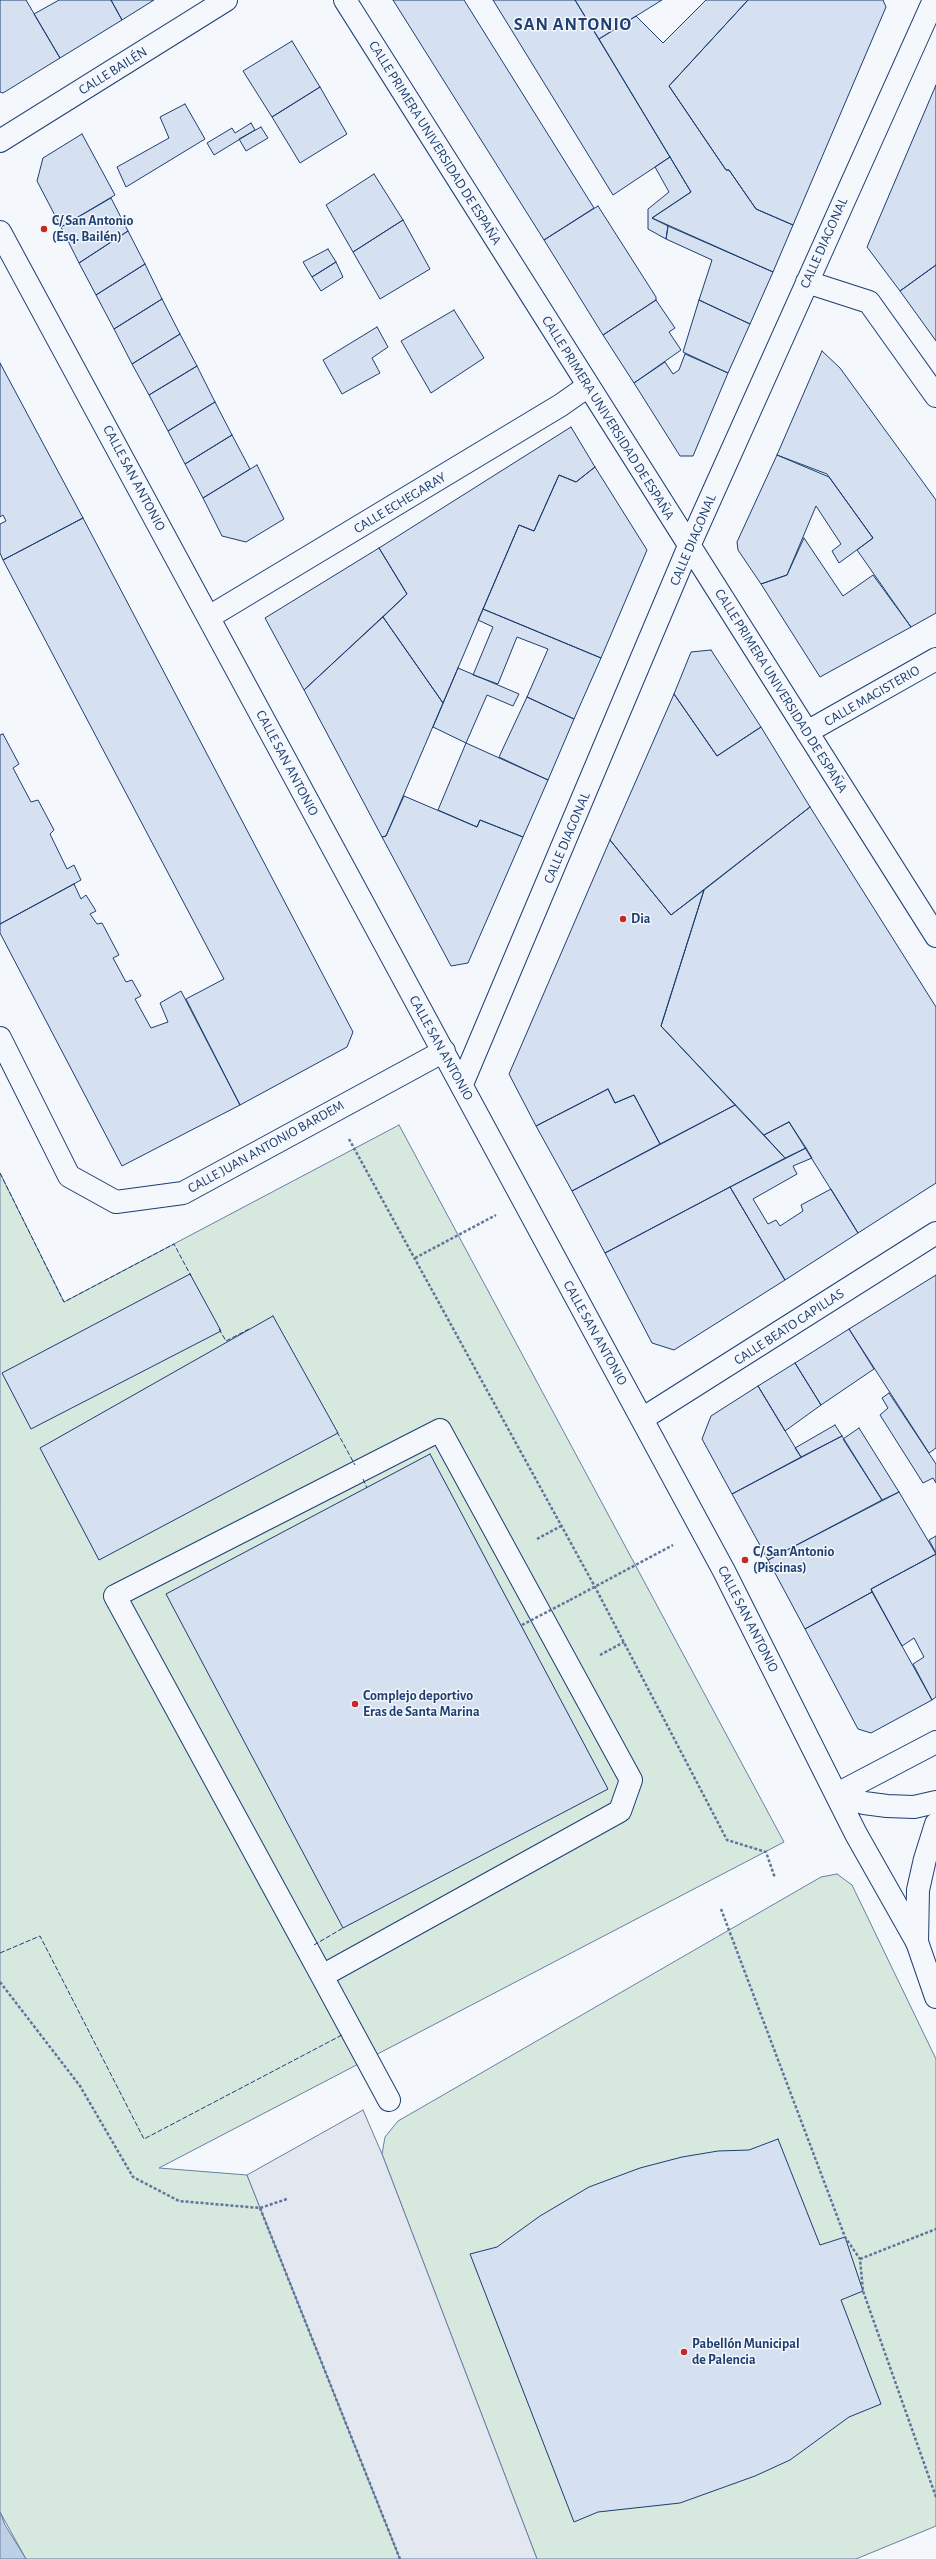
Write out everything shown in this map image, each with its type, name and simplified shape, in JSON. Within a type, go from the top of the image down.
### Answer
[{"type":"street","name":"CALLE BAILÉN","points":[[0,141],[226,0]]},
{"type":"street","name":"CALLE PRIMERA UNIVERSIDAD DE ESPAÑA","points":[[345,0],[936,936]]},
{"type":"street","name":"CALLE DIAGONAL","points":[[462,1084],[689,546],[934,0]]},
{"type":"street","name":"CALLE SAN ANTONIO","points":[[0,232],[209,617],[417,1006],[462,1084],[523,1201],[702,1530],[874,1868],[917,1942]]},
{"type":"street","points":[[807,282],[869,302],[936,396]]},
{"type":"street","name":"CALLE ECHEGARAY","points":[[209,617],[561,405],[588,386]]},
{"type":"street","name":"CALLE MAGISTERIO","points":[[807,732],[936,659]]},
{"type":"street","name":"CALLE JUAN ANTONIO BARDEM","points":[[0,1038],[69,1176],[116,1202],[183,1193],[334,1109],[444,1051]]},
{"type":"street","name":"CALLE BEATO CAPILLAS","points":[[642,1419],[936,1233]]},
{"type":"street","points":[[322,1976],[620,1811],[631,1780],[440,1430],[115,1596],[389,2100]]},
{"type":"street","points":[[836,1794],[936,1742]]},
{"type":"street","points":[[836,1794],[864,1803],[886,1806],[914,1807],[936,1802]]},
{"type":"street","points":[[936,1824],[925,1859],[918,1890],[917,1942],[936,1997]]},
{"type":"path","points":[[334,1109],[595,1586],[727,1840],[766,1852],[775,1878]]},
{"type":"path","points":[[415,1258],[523,1201]]},
{"type":"path","points":[[522,1625],[702,1530]]},
{"type":"path","points":[[721,1909],[845,2237],[860,2258],[864,2291],[936,2497]]},
{"type":"path","points":[[0,1982],[80,2086],[133,2177],[179,2201],[260,2208],[287,2199]]},
{"type":"path","points":[[260,2208],[400,2559]]},
{"type":"path","points":[[860,2258],[936,2229]]},
{"type":"shaded area","name":"Complejo deportivo Eras de Santa Marina","points":[[399,1125],[784,1842],[159,2168],[247,2175],[400,2559],[26,2559],[0,2512],[0,1173],[64,1302]]},
{"type":"shaded area","points":[[837,1874],[852,1885],[936,2059],[936,2526],[856,2559],[537,2559],[382,2154],[385,2137],[398,2121],[821,1877]]},
{"type":"shaded area","points":[[363,2110],[382,2154],[537,2559],[400,2559],[247,2175]]},
{"type":"water","points":[[0,2512],[5,2525],[26,2559],[0,2559]]},
{"type":"building","points":[[0,0],[26,0],[60,58],[3,93],[0,92]]},
{"type":"building","points":[[59,0],[111,0],[122,20],[60,58],[34,14]]},
{"type":"building","points":[[111,0],[154,0],[122,20]]},
{"type":"building","points":[[393,0],[464,0],[594,208],[544,240]]},
{"type":"building","points":[[493,0],[575,0],[670,157],[613,195]]},
{"type":"building","points":[[575,0],[662,0],[599,39]]},
{"type":"building","points":[[706,0],[748,0],[669,86],[726,170],[729,170],[756,209],[793,225],[773,272],[652,218],[691,192],[599,39],[636,16],[663,43]]},
{"type":"building","points":[[748,0],[883,0],[886,7],[793,225],[756,209],[729,170],[726,170],[669,86]]},
{"type":"building","points":[[292,41],[320,87],[272,117],[243,71]]},
{"type":"building","points":[[936,85],[936,265],[900,291],[867,247]]},
{"type":"building","points":[[320,87],[347,134],[300,163],[272,117]]},
{"type":"building","points":[[185,104],[205,139],[126,187],[117,167],[169,138],[160,117]]},
{"type":"building","points":[[251,123],[255,130],[214,155],[207,143],[232,128],[235,133]]},
{"type":"building","points":[[261,127],[268,138],[246,151],[239,139]]},
{"type":"building","points":[[82,134],[115,195],[61,227],[37,181],[43,158]]},
{"type":"building","points":[[670,157],[691,192],[652,218],[668,226],[666,239],[648,229],[648,209],[669,192],[655,167]]},
{"type":"building","points":[[374,174],[403,220],[353,252],[326,205]]},
{"type":"building","points":[[111,198],[128,231],[79,263],[61,227]]},
{"type":"building","points":[[598,206],[656,297],[656,300],[603,335],[544,240]]},
{"type":"building","points":[[403,220],[430,269],[380,299],[353,252]]},
{"type":"building","points":[[668,226],[773,272],[750,324],[699,300],[712,260],[666,239]]},
{"type":"building","points":[[128,231],[145,264],[96,295],[79,263]]},
{"type":"building","points":[[328,249],[336,262],[312,277],[303,262]]},
{"type":"building","points":[[336,262],[343,277],[321,291],[312,277]]},
{"type":"building","points":[[145,264],[162,299],[114,329],[96,295]]},
{"type":"building","points":[[936,265],[936,341],[900,291]]},
{"type":"building","points":[[162,299],[180,334],[132,364],[114,329]]},
{"type":"building","points":[[656,300],[675,328],[669,332],[681,350],[634,383],[603,335]]},
{"type":"building","points":[[699,300],[750,324],[728,373],[683,352]]},
{"type":"building","points":[[454,310],[484,358],[431,393],[401,341]]},
{"type":"building","points":[[377,327],[388,347],[372,358],[380,373],[342,394],[323,360]]},
{"type":"building","points":[[180,334],[197,366],[149,395],[132,364]]},
{"type":"building","points":[[822,351],[840,368],[936,500],[936,613],[911,627],[857,550],[873,538],[829,477],[777,455]]},
{"type":"building","points":[[685,354],[728,373],[693,456],[680,456],[634,383],[665,362],[673,374],[679,370]]},
{"type":"building","points":[[0,363],[83,518],[3,560],[0,553],[0,524],[6,521],[3,515],[0,517]]},
{"type":"building","points":[[197,366],[215,402],[168,431],[149,395]]},
{"type":"building","points":[[215,402],[232,435],[185,464],[168,431]]},
{"type":"building","points":[[571,427],[595,467],[576,482],[559,475],[534,531],[519,525],[443,703],[383,617],[407,594],[379,548]]},
{"type":"building","points":[[232,435],[250,469],[203,498],[185,464]]},
{"type":"building","points":[[777,455],[827,474],[873,538],[839,563],[832,551],[841,544],[816,506],[787,575],[761,584],[738,550],[737,542]]},
{"type":"building","points":[[257,465],[284,519],[246,542],[222,536],[203,498]]},
{"type":"building","points":[[595,467],[647,550],[601,658],[483,609],[519,525],[534,531],[559,475],[576,482]]},
{"type":"building","points":[[83,518],[353,1032],[347,1047],[240,1105],[186,999],[224,979],[3,560]]},
{"type":"building","points":[[804,538],[843,596],[873,575],[911,627],[820,677],[761,584],[787,575]]},
{"type":"building","points":[[379,548],[407,594],[304,690],[265,618]]},
{"type":"building","points":[[483,609],[601,658],[574,719],[527,697],[548,649],[517,637],[498,684],[473,675],[493,627],[478,620]]},
{"type":"building","points":[[383,617],[443,703],[386,836],[382,837],[304,690]]},
{"type":"building","points":[[711,650],[761,727],[717,756],[674,694],[691,652]]},
{"type":"building","points":[[458,668],[519,694],[513,706],[487,695],[466,743],[433,727]]},
{"type":"building","points":[[674,694],[717,756],[761,727],[810,807],[671,915],[610,840]]},
{"type":"building","points":[[527,697],[574,719],[548,780],[499,757]]},
{"type":"building","points":[[3,734],[19,764],[13,768],[31,802],[38,800],[54,830],[50,834],[67,869],[74,865],[81,880],[0,924],[0,735]]},
{"type":"building","points":[[466,743],[548,780],[523,837],[480,820],[477,827],[438,810]]},
{"type":"building","points":[[404,796],[477,827],[480,820],[523,837],[468,963],[451,966],[382,837],[386,836]]},
{"type":"building","points":[[810,807],[936,1007],[936,1183],[858,1233],[789,1122],[764,1135],[661,1026],[704,890]]},
{"type":"building","points":[[610,840],[671,915],[704,890],[661,1026],[735,1105],[660,1144],[634,1095],[615,1103],[608,1089],[536,1126],[509,1074]]},
{"type":"building","points":[[74,884],[81,899],[86,895],[96,911],[90,914],[97,924],[102,923],[119,955],[113,958],[126,982],[132,980],[141,996],[135,999],[151,1028],[168,1022],[160,1003],[181,991],[240,1105],[122,1166],[0,933],[0,924]]},
{"type":"building","points":[[608,1089],[615,1103],[634,1095],[660,1144],[572,1191],[536,1126]]},
{"type":"building","points":[[735,1105],[785,1158],[605,1253],[572,1191]]},
{"type":"building","points":[[789,1122],[806,1148],[785,1158],[764,1135]]},
{"type":"building","points":[[806,1148],[812,1158],[793,1166],[797,1174],[753,1199],[768,1224],[776,1220],[780,1226],[803,1211],[801,1205],[831,1189],[858,1233],[785,1280],[730,1187]]},
{"type":"building","points":[[730,1187],[785,1280],[674,1350],[652,1343],[605,1253]]},
{"type":"building","points":[[190,1274],[221,1331],[31,1429],[2,1373]]},
{"type":"building","points":[[936,1275],[936,1448],[929,1453],[849,1329]]},
{"type":"building","points":[[273,1316],[338,1433],[99,1560],[40,1448]]},
{"type":"building","points":[[849,1329],[874,1369],[821,1405],[795,1363]]},
{"type":"building","points":[[795,1363],[821,1405],[785,1431],[758,1386]]},
{"type":"building","points":[[758,1386],[801,1457],[732,1494],[702,1439],[711,1416]]},
{"type":"building","points":[[889,1393],[936,1464],[936,1483],[933,1478],[923,1483],[880,1415],[888,1408],[882,1398]]},
{"type":"building","points":[[835,1425],[842,1436],[801,1457],[795,1448]]},
{"type":"building","points":[[859,1428],[899,1492],[882,1500],[843,1439]]},
{"type":"building","points":[[842,1436],[882,1500],[768,1560],[732,1494]]},
{"type":"building","points":[[430,1454],[608,1789],[343,1928],[166,1594]]},
{"type":"building","points":[[899,1492],[936,1554],[871,1589],[872,1592],[805,1629],[768,1560]]},
{"type":"building","points":[[936,1536],[936,1553],[929,1540]]},
{"type":"building","points":[[936,1554],[936,1697],[932,1700],[913,1664],[924,1657],[914,1638],[902,1646],[871,1589]]},
{"type":"building","points":[[872,1592],[932,1700],[871,1733],[858,1729],[805,1629]]},
{"type":"building","name":"Pabellón Municipal de Palencia","points":[[778,2139],[820,2245],[845,2237],[863,2291],[841,2300],[881,2404],[849,2417],[790,2460],[755,2476],[680,2503],[598,2512],[574,2522],[470,2254],[497,2247],[540,2216],[589,2187],[640,2168],[682,2157],[718,2151],[749,2150]]},
{"type":"fence","points":[[0,1173],[64,1302],[174,1244],[191,1276]]},
{"type":"fence","points":[[219,1329],[226,1341],[249,1329]]},
{"type":"fence","points":[[337,1432],[355,1465]]},
{"type":"fence","points":[[363,1479],[367,1488]]},
{"type":"fence","points":[[314,1945],[343,1928]]},
{"type":"fence","points":[[0,1953],[40,1936],[144,2139],[342,2035]]},
{"type":"place","name":"C/ San Antonio (Esq. Bailén)","points":[[44,229]]},
{"type":"place","name":"Dia","points":[[623,919]]},
{"type":"place","name":"C/ San Antonio (Piscinas)","points":[[745,1560]]},
{"type":"place","name":"Complejo deportivo Eras de Santa Marina","points":[[355,1704]]},
{"type":"place","name":"Pabellón Municipal de Palencia","points":[[684,2352]]},
{"type":"district","name":"SAN ANTONIO","points":[[573,25]]}]
